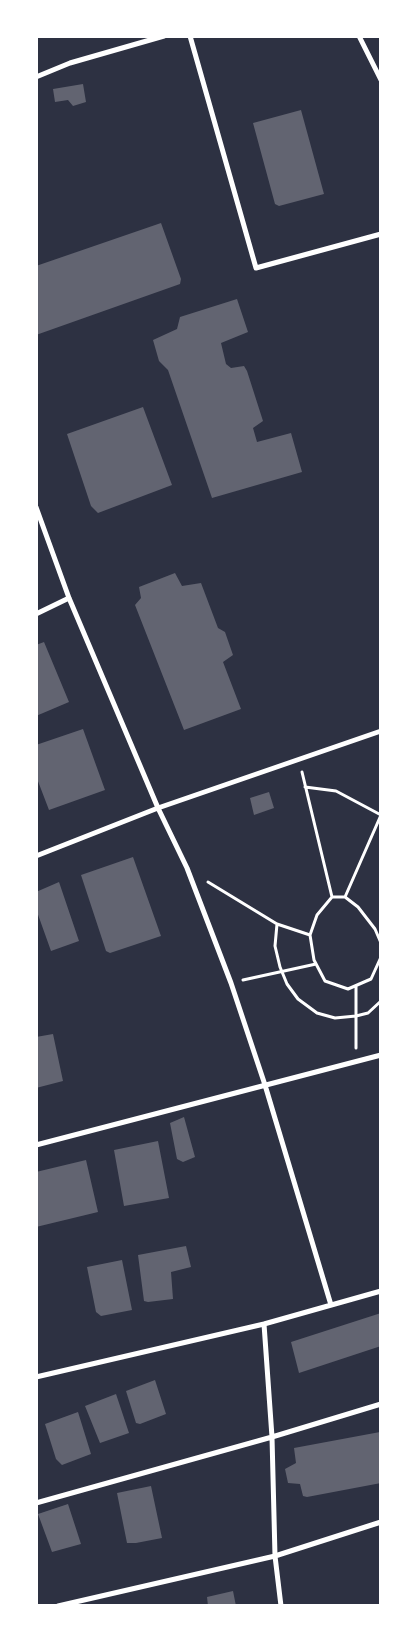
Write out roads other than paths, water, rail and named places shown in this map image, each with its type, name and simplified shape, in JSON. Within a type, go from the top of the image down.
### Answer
[{"type":"street","points":[[36,78],[70,63],[164,36]]},
{"type":"street","points":[[190,36],[256,268],[381,234]]},
{"type":"street","points":[[359,36],[381,80]]},
{"type":"street","points":[[36,507],[69,598],[158,808],[187,868],[230,983],[265,1084],[331,1305]]},
{"type":"street","points":[[36,614],[69,598]]},
{"type":"street","points":[[36,856],[158,808],[381,731]]},
{"type":"street","points":[[36,1145],[381,1055]]},
{"type":"street","points":[[36,1377],[264,1324],[381,1292]]},
{"type":"street","points":[[264,1324],[272,1438],[275,1556],[281,1606]]},
{"type":"street","points":[[36,1503],[272,1438],[381,1404]]},
{"type":"street","points":[[58,1606],[275,1556],[381,1522]]}]
